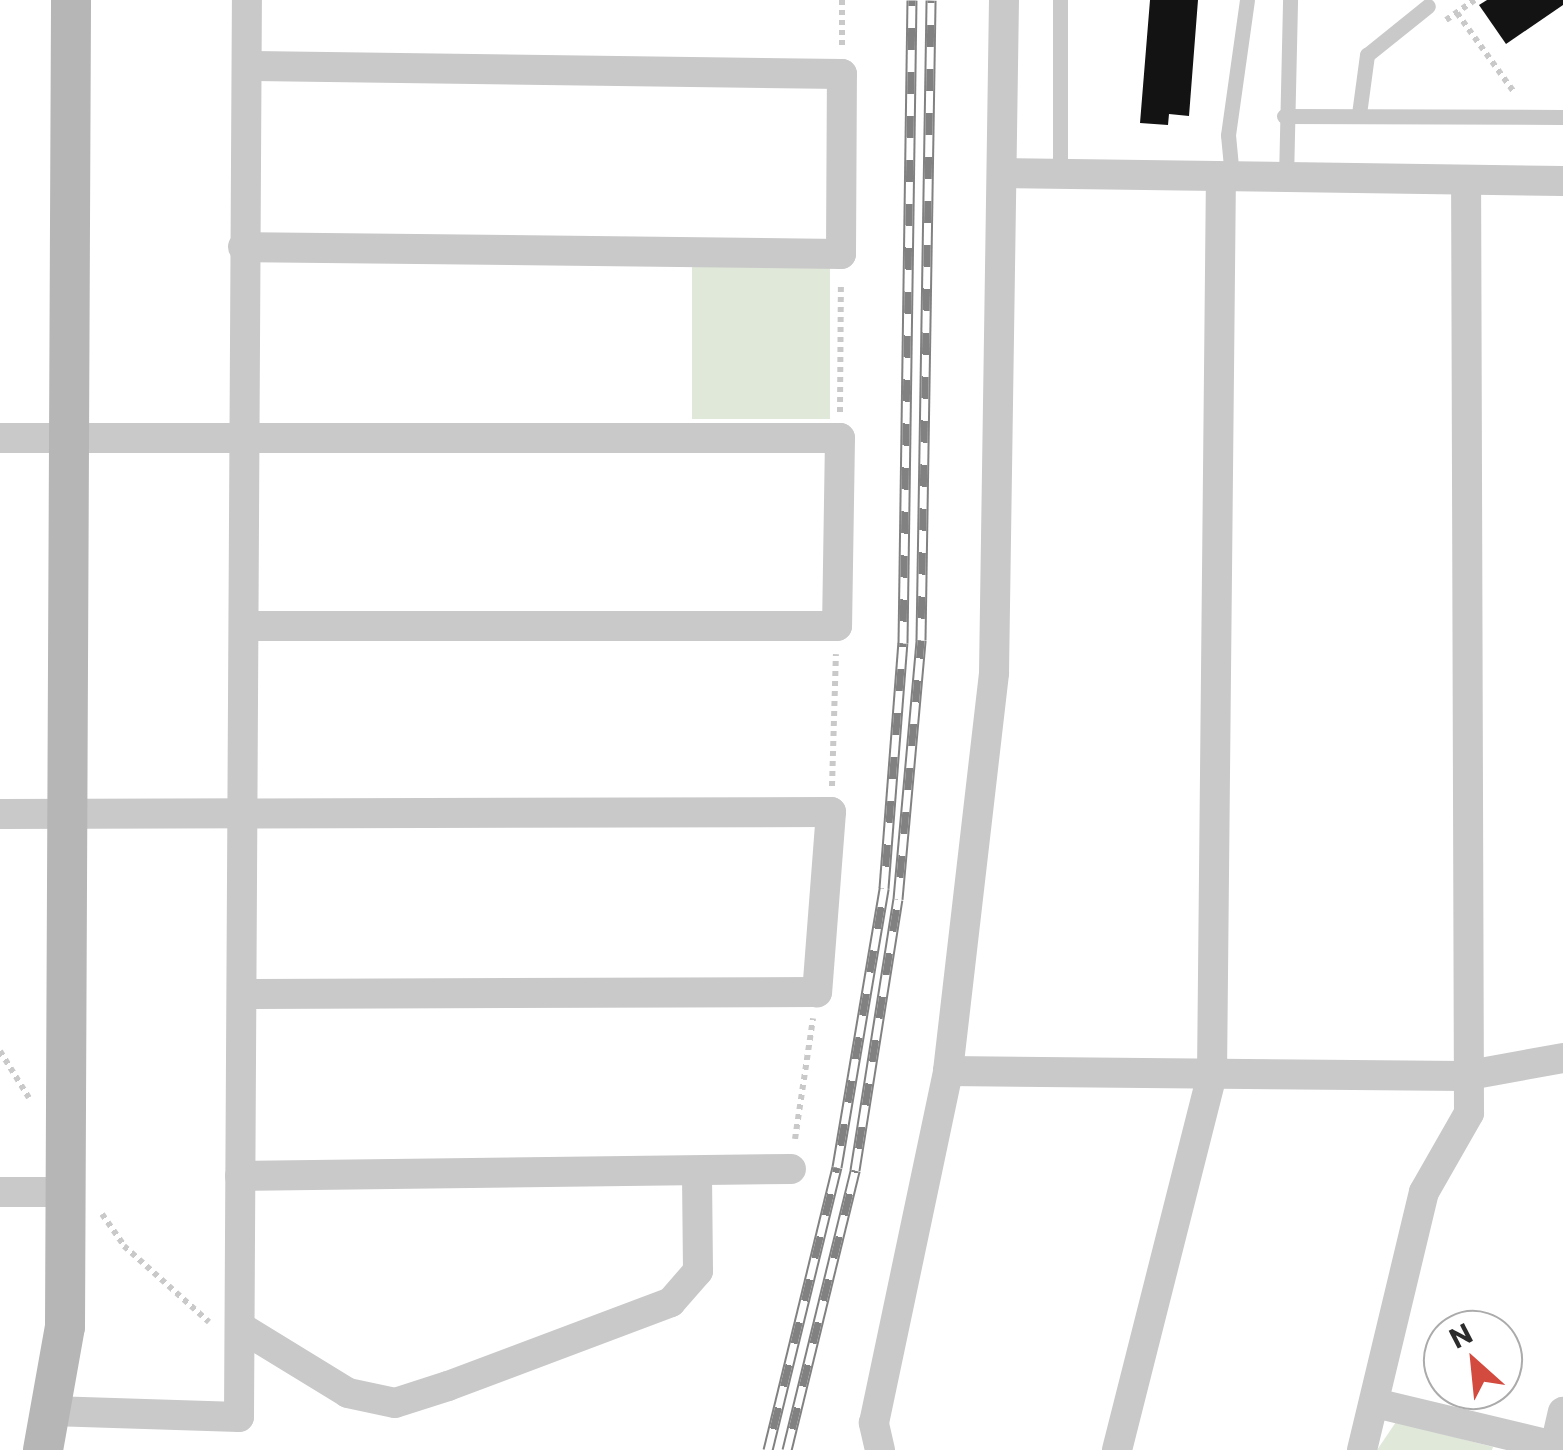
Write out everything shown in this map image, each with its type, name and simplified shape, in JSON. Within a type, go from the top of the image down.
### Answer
[{"type":"street","points":[[43,1450],[65,1327],[71,0]]},
{"type":"street","points":[[51,1411],[239,1417],[246,0]]},
{"type":"street","points":[[880,1450],[874,1423],[948,1071],[994,673],[1004,0]]},
{"type":"street","points":[[243,247],[841,254],[842,74],[246,66]]},
{"type":"street","points":[[1004,173],[1563,181]]},
{"type":"street","points":[[1117,1450],[1212,1074],[1226,177]]},
{"type":"street","points":[[1362,1450],[1424,1192],[1469,1113],[1464,1076],[1466,181]]},
{"type":"street","points":[[0,438],[840,438],[837,626],[244,626]]},
{"type":"street","points":[[0,814],[831,812],[817,992],[242,994]]},
{"type":"street","points":[[948,1071],[1464,1076],[1563,1058]]},
{"type":"street","points":[[240,1176],[791,1169]]},
{"type":"street","points":[[242,1328],[348,1393],[395,1403],[448,1386],[672,1302],[698,1271],[696,1171]]},
{"type":"street","points":[[0,1192],[67,1177]]},
{"type":"street","points":[[1375,1404],[1559,1447],[1563,1412]]},
{"type":"lane","points":[[1060,0],[1060,174]]},
{"type":"lane","points":[[1226,177],[1247,0]]},
{"type":"lane","points":[[1286,178],[1284,116],[1290,0]]},
{"type":"lane","points":[[1359,114],[1367,55],[1428,6]]},
{"type":"lane","points":[[1284,116],[1563,117]]},
{"type":"path","points":[[842,0],[842,74]]},
{"type":"path","points":[[1457,12],[1512,92],[1529,92]]},
{"type":"path","points":[[840,438],[841,254]]},
{"type":"path","points":[[831,812],[837,626]]},
{"type":"path","points":[[791,1169],[817,992]]},
{"type":"path","points":[[67,1177],[124,1246],[218,1330],[242,1328]]},
{"type":"shaded area","points":[[692,264],[830,264],[830,419],[692,419]]},
{"type":"shaded area","points":[[1396,1422],[1493,1447],[1377,1450]]},
{"type":"building","points":[[1150,0],[1198,0],[1189,116],[1169,114],[1168,125],[1140,123]]},
{"type":"building","points":[[1487,0],[1563,0],[1563,5],[1506,44],[1479,5]]},
{"type":"railway","points":[[768,1450],[837,1167],[884,888],[903,643],[912,0]]},
{"type":"railway","points":[[787,1450],[855,1170],[898,899],[921,640],[931,0]]}]
